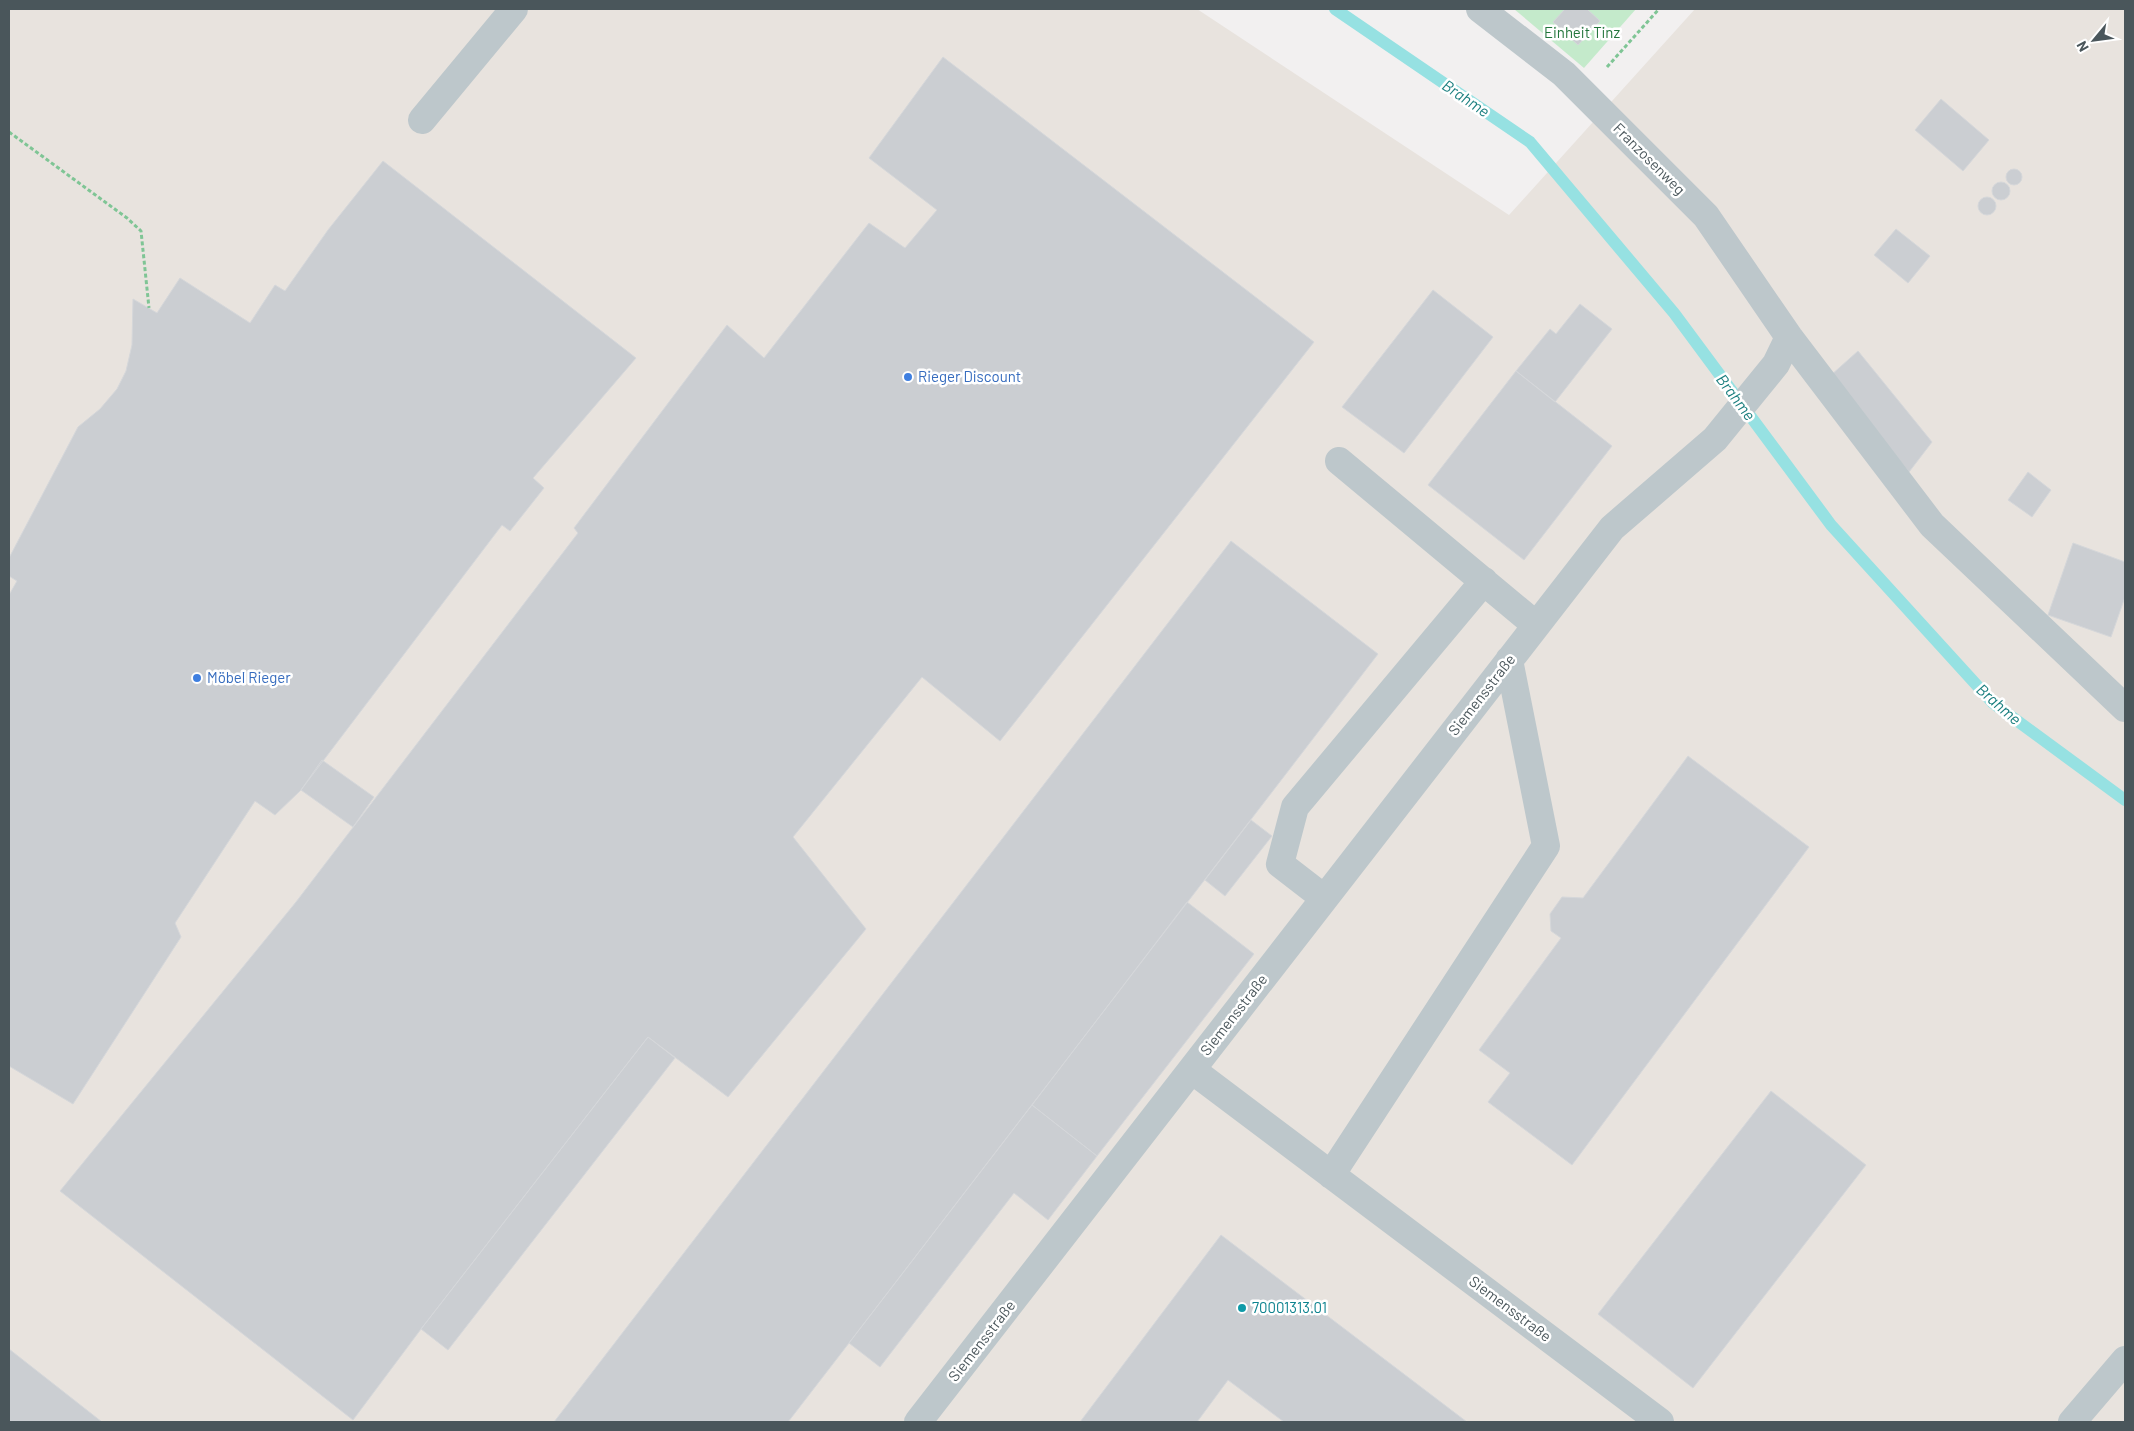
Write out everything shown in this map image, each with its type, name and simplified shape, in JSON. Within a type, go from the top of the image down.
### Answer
[{"type":"street","points":[[422,120],[514,9]]},
{"type":"street","name":"Franzosenweg","points":[[1480,9],[1564,74],[1706,216],[1789,337],[1932,525],[2125,708]]},
{"type":"street","name":"Siemensstraße","points":[[918,1422],[1612,528],[1715,439],[1776,364],[1789,337]]},
{"type":"street","points":[[1339,461],[1536,625]]},
{"type":"street","points":[[1324,898],[1280,864],[1295,807],[1484,581]]},
{"type":"street","points":[[1331,1175],[1546,846],[1509,660]]},
{"type":"street","name":"Siemensstraße","points":[[1192,1070],[1660,1422]]},
{"type":"street","points":[[2072,1422],[2125,1360]]},
{"type":"path","points":[[1583,93],[1659,9]]},
{"type":"path","points":[[9,132],[141,231],[148,308]]},
{"type":"shaded area","points":[[9,9],[1197,9],[1509,215],[1695,9],[2125,9],[2125,1422],[9,1422]]},
{"type":"green space","name":"Einheit Tinz","points":[[1514,9],[1636,9],[1584,68]]},
{"type":"building","points":[[1565,9],[1587,9],[1600,21],[1578,45],[1553,22]]},
{"type":"building","points":[[943,57],[1314,342],[1000,741],[922,677],[793,837],[866,929],[728,1097],[648,1037],[421,1329],[353,1420],[60,1191],[296,902],[578,533],[574,528],[727,325],[764,358],[869,223],[905,248],[937,210],[869,158]]},
{"type":"building","points":[[1941,99],[1989,140],[1963,171],[1915,130]]},
{"type":"building","name":"Möbel Rieger","points":[[383,161],[636,358],[533,478],[544,488],[510,531],[502,525],[301,790],[275,815],[255,801],[175,923],[181,937],[73,1104],[9,1066],[9,595],[17,581],[9,576],[9,558],[78,427],[100,409],[117,389],[126,371],[132,345],[133,299],[157,313],[180,278],[250,323],[275,285],[285,291],[328,230]]},
{"type":"building","points":[[2014,169],[2022,177],[2014,185],[2006,177]]},
{"type":"building","points":[[2001,182],[2007,185],[2010,191],[2007,197],[2001,200],[1995,197],[1992,191],[1995,185]]},
{"type":"building","points":[[1987,197],[1993,200],[1996,206],[1993,212],[1987,215],[1981,212],[1978,206],[1981,200]]},
{"type":"building","points":[[1896,229],[1930,256],[1908,283],[1874,255]]},
{"type":"building","points":[[1433,290],[1493,337],[1404,453],[1342,407]]},
{"type":"building","points":[[1580,304],[1612,329],[1555,402],[1516,371],[1550,329],[1556,334]]},
{"type":"building","points":[[1858,351],[1932,442],[1909,472],[1830,376]]},
{"type":"building","points":[[1516,371],[1612,446],[1524,560],[1428,485]]},
{"type":"building","points":[[2028,472],[2051,490],[2032,517],[2008,500]]},
{"type":"building","points":[[1231,541],[1378,654],[849,1343],[788,1422],[554,1422]]},
{"type":"building","points":[[2073,543],[2125,562],[2125,597],[2111,637],[2048,615]]},
{"type":"building","points":[[1688,756],[1809,847],[1572,1165],[1488,1102],[1510,1073],[1479,1050],[1561,938],[1551,931],[1550,914],[1562,897],[1583,898]]},
{"type":"building","points":[[322,760],[374,797],[353,827],[301,790]]},
{"type":"building","points":[[1251,820],[1272,836],[1225,896],[1205,880]]},
{"type":"building","points":[[1187,902],[1254,954],[1097,1156],[1032,1105]]},
{"type":"building","points":[[648,1037],[675,1058],[448,1350],[421,1329]]},
{"type":"building","points":[[1771,1091],[1866,1165],[1693,1388],[1598,1314]]},
{"type":"building","points":[[1032,1105],[1097,1156],[1048,1220],[1014,1193],[880,1367],[849,1343]]},
{"type":"building","name":"70001313.01","points":[[1221,1235],[1467,1422],[1284,1422],[1228,1380],[1197,1422],[1080,1422]]},
{"type":"building","points":[[9,1349],[102,1422],[9,1422]]},
{"type":"waterway","name":"Brahme","points":[[1335,9],[1530,142],[1674,313],[1831,525],[1993,703],[2125,800]]},
{"type":"place","name":"Rieger Discount","points":[[908,377]]},
{"type":"place","name":"Möbel Rieger","points":[[197,678]]},
{"type":"place","name":"70001313.01","points":[[1242,1308]]}]
